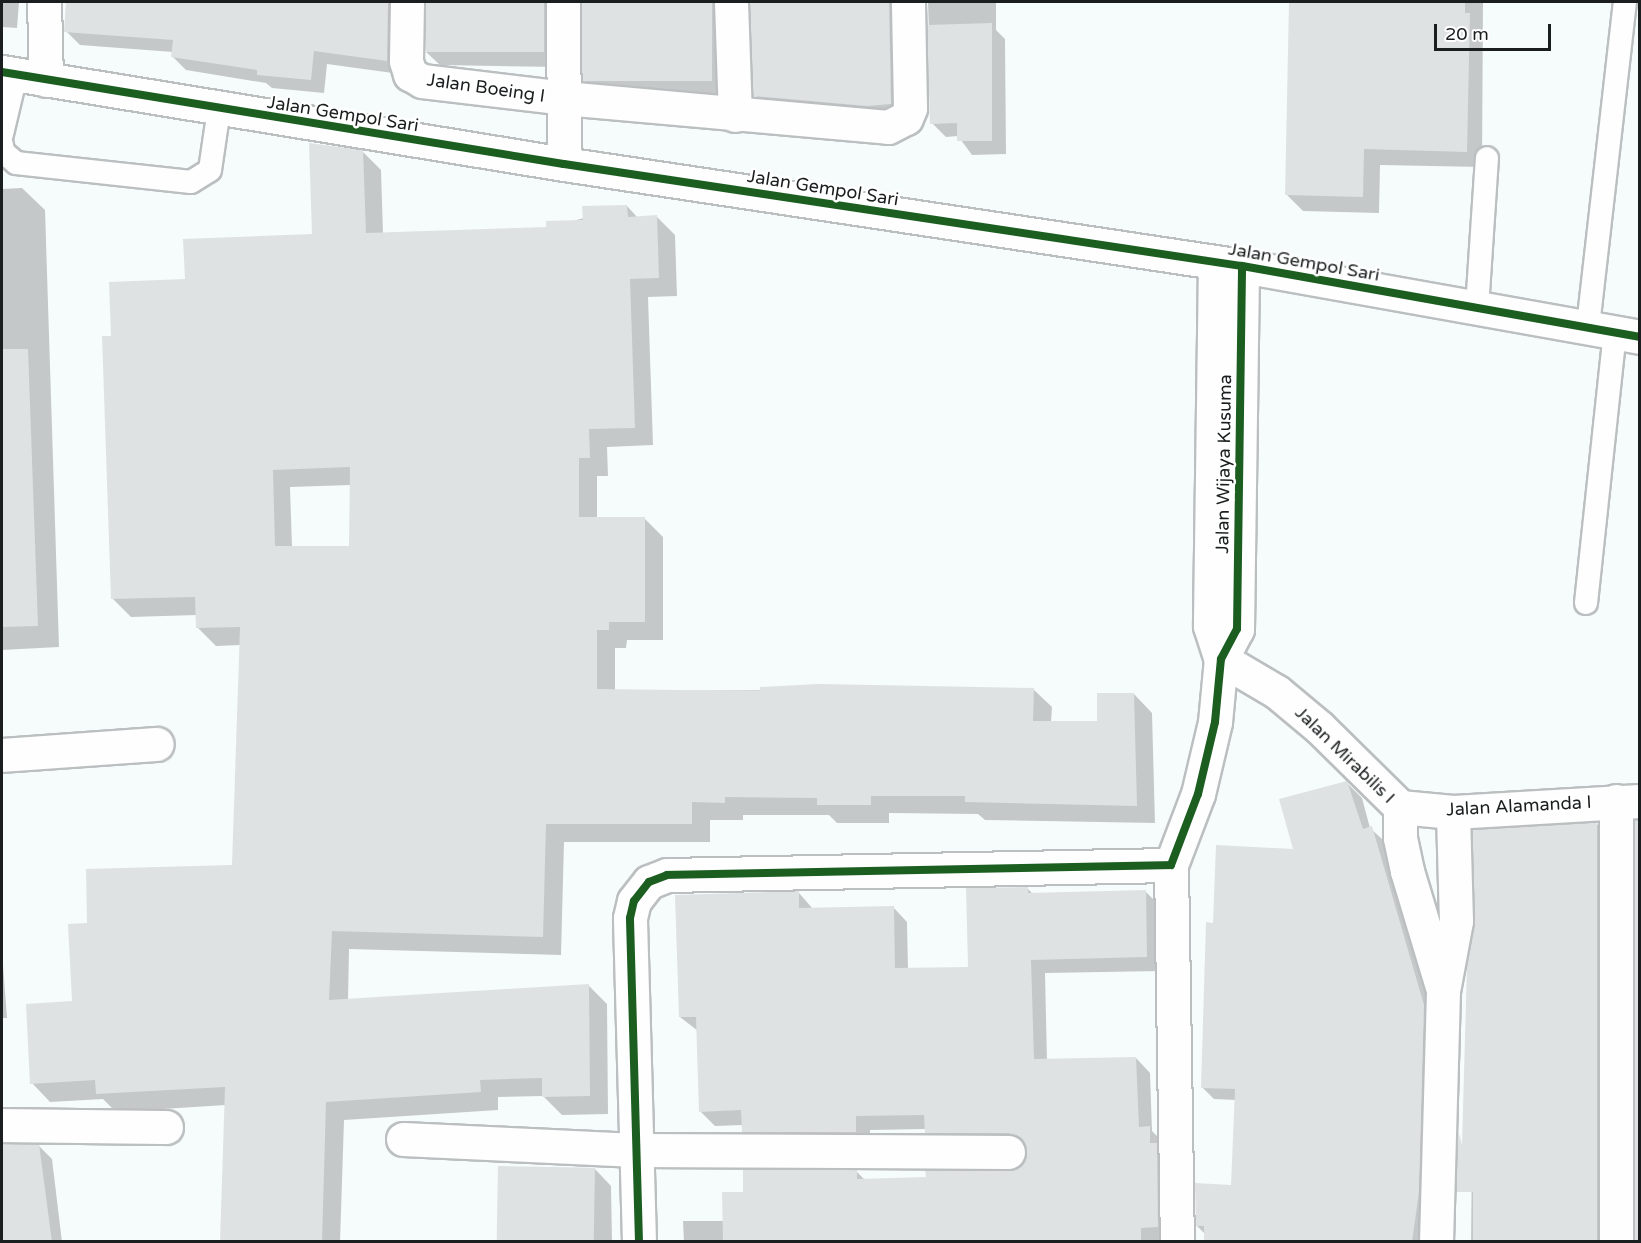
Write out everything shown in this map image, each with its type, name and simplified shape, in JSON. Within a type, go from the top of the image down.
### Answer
[{"type":"street","points":[[21,76],[44,2]]},
{"type":"street","name":"Jalan Boeing I","points":[[407,2],[406,61],[410,74],[422,81],[565,130]]},
{"type":"street","points":[[563,2],[565,130],[735,115],[888,127],[899,123],[910,108],[908,2]]},
{"type":"street","points":[[731,2],[735,115]]},
{"type":"street","name":"Jalan Gempol Sari","points":[[21,76],[219,109],[565,130],[1229,264],[1614,331]]},
{"type":"street","name":"Jalan Wijaya Kusuma","points":[[1221,659],[1210,626],[1229,264]]},
{"type":"street","points":[[1178,1242],[1172,866],[1198,794],[1215,722],[1221,659]]},
{"type":"street","name":"Jalan Mirabilis I","points":[[1221,659],[1277,692],[1319,727],[1400,807],[1400,838],[1407,871],[1443,991]]},
{"type":"street","points":[[2,755],[157,744]]},
{"type":"street","points":[[1616,1242],[1628,801]]},
{"type":"street","name":"Jalan Alamanda I","points":[[1400,807],[1453,812],[1628,801]]},
{"type":"street","name":"Jalan Mirabilis I","points":[[1436,1242],[1443,991],[1456,921],[1453,812]]},
{"type":"street","points":[[639,1242],[630,918],[634,900],[649,882],[667,875],[1172,866]]},
{"type":"street","points":[[2,1125],[166,1127]]},
{"type":"street","points":[[403,1139],[636,1150],[1008,1152]]},
{"type":"lane","points":[[1586,603],[1614,331],[1625,2]]},
{"type":"lane","points":[[2,134],[21,76]]},
{"type":"lane","points":[[2,145],[3,152],[16,163],[191,182],[210,170],[219,109]]},
{"type":"lane","points":[[1477,308],[1487,158]]},
{"type":"building","points":[[66,2],[388,2],[387,61],[314,51],[311,80],[257,75],[257,70],[171,57],[173,40],[64,32]]},
{"type":"building","points":[[426,2],[544,2],[544,52],[426,52]]},
{"type":"building","points":[[582,2],[712,2],[712,81],[582,81]]},
{"type":"building","points":[[750,2],[889,2],[891,104],[867,106],[753,96]]},
{"type":"building","points":[[1289,2],[1465,2],[1465,13],[1470,13],[1467,152],[1364,149],[1363,197],[1285,195]]},
{"type":"building","points":[[992,23],[992,141],[957,141],[957,123],[930,124],[927,25]]},
{"type":"building","points":[[309,143],[363,150],[366,233],[546,227],[546,221],[583,220],[582,206],[627,205],[628,217],[657,215],[659,278],[630,279],[635,428],[589,429],[590,458],[579,458],[579,517],[645,517],[645,622],[609,622],[609,630],[597,630],[597,689],[760,691],[760,687],[818,684],[1034,688],[1033,721],[1097,721],[1097,693],[1134,693],[1137,806],[965,802],[965,796],[871,796],[871,805],[817,805],[817,798],[725,797],[725,803],[692,802],[692,824],[546,824],[543,937],[332,931],[329,1000],[589,984],[590,1096],[542,1097],[542,1078],[480,1080],[481,1092],[326,1102],[322,1242],[220,1242],[225,1087],[96,1094],[95,1080],[30,1084],[26,1004],[72,1001],[68,924],[87,923],[86,869],[232,865],[240,627],[196,628],[195,597],[111,599],[102,336],[111,336],[109,282],[185,279],[183,239],[312,234]],"holes":[[[350,467],[349,546],[275,546],[273,470]]]},
{"type":"building","points":[[2,349],[28,349],[38,626],[2,627]]},
{"type":"building","points":[[1347,781],[1363,829],[1372,826],[1424,1005],[1419,1192],[1412,1242],[1204,1242],[1204,1226],[1196,1226],[1195,1183],[1231,1185],[1235,1089],[1201,1088],[1206,922],[1213,923],[1216,845],[1293,849],[1279,799]]},
{"type":"building","points":[[1635,820],[1640,820],[1640,1242],[1635,1242]]},
{"type":"building","points":[[1597,822],[1597,1242],[1473,1242],[1473,1192],[1456,1192],[1458,1130],[1462,1145],[1467,966],[1475,921],[1472,830]]},
{"type":"building","points":[[1028,887],[1028,893],[1146,890],[1147,957],[1031,960],[1034,1059],[1136,1057],[1139,1127],[1150,1126],[1150,1143],[1157,1143],[1158,1227],[1141,1228],[1141,1242],[723,1242],[722,1192],[743,1192],[743,1169],[857,1170],[857,1179],[926,1177],[925,1170],[1008,1171],[1024,1162],[1027,1152],[1018,1136],[1009,1133],[925,1133],[924,1115],[856,1116],[856,1132],[742,1132],[741,1110],[699,1112],[696,1017],[679,1017],[675,895],[799,891],[799,908],[894,906],[895,968],[968,967],[966,888]]},
{"type":"building","points":[[2,1144],[39,1144],[52,1242],[2,1242]]},
{"type":"building","points":[[498,1166],[595,1168],[594,1242],[497,1242]]},
{"type":"cycle path","points":[[2,72],[564,164],[1242,266],[1640,337]]},
{"type":"cycle path","points":[[639,1242],[630,918],[634,901],[649,882],[667,875],[1171,865],[1198,794],[1215,722],[1221,659],[1237,629],[1242,266]]}]
